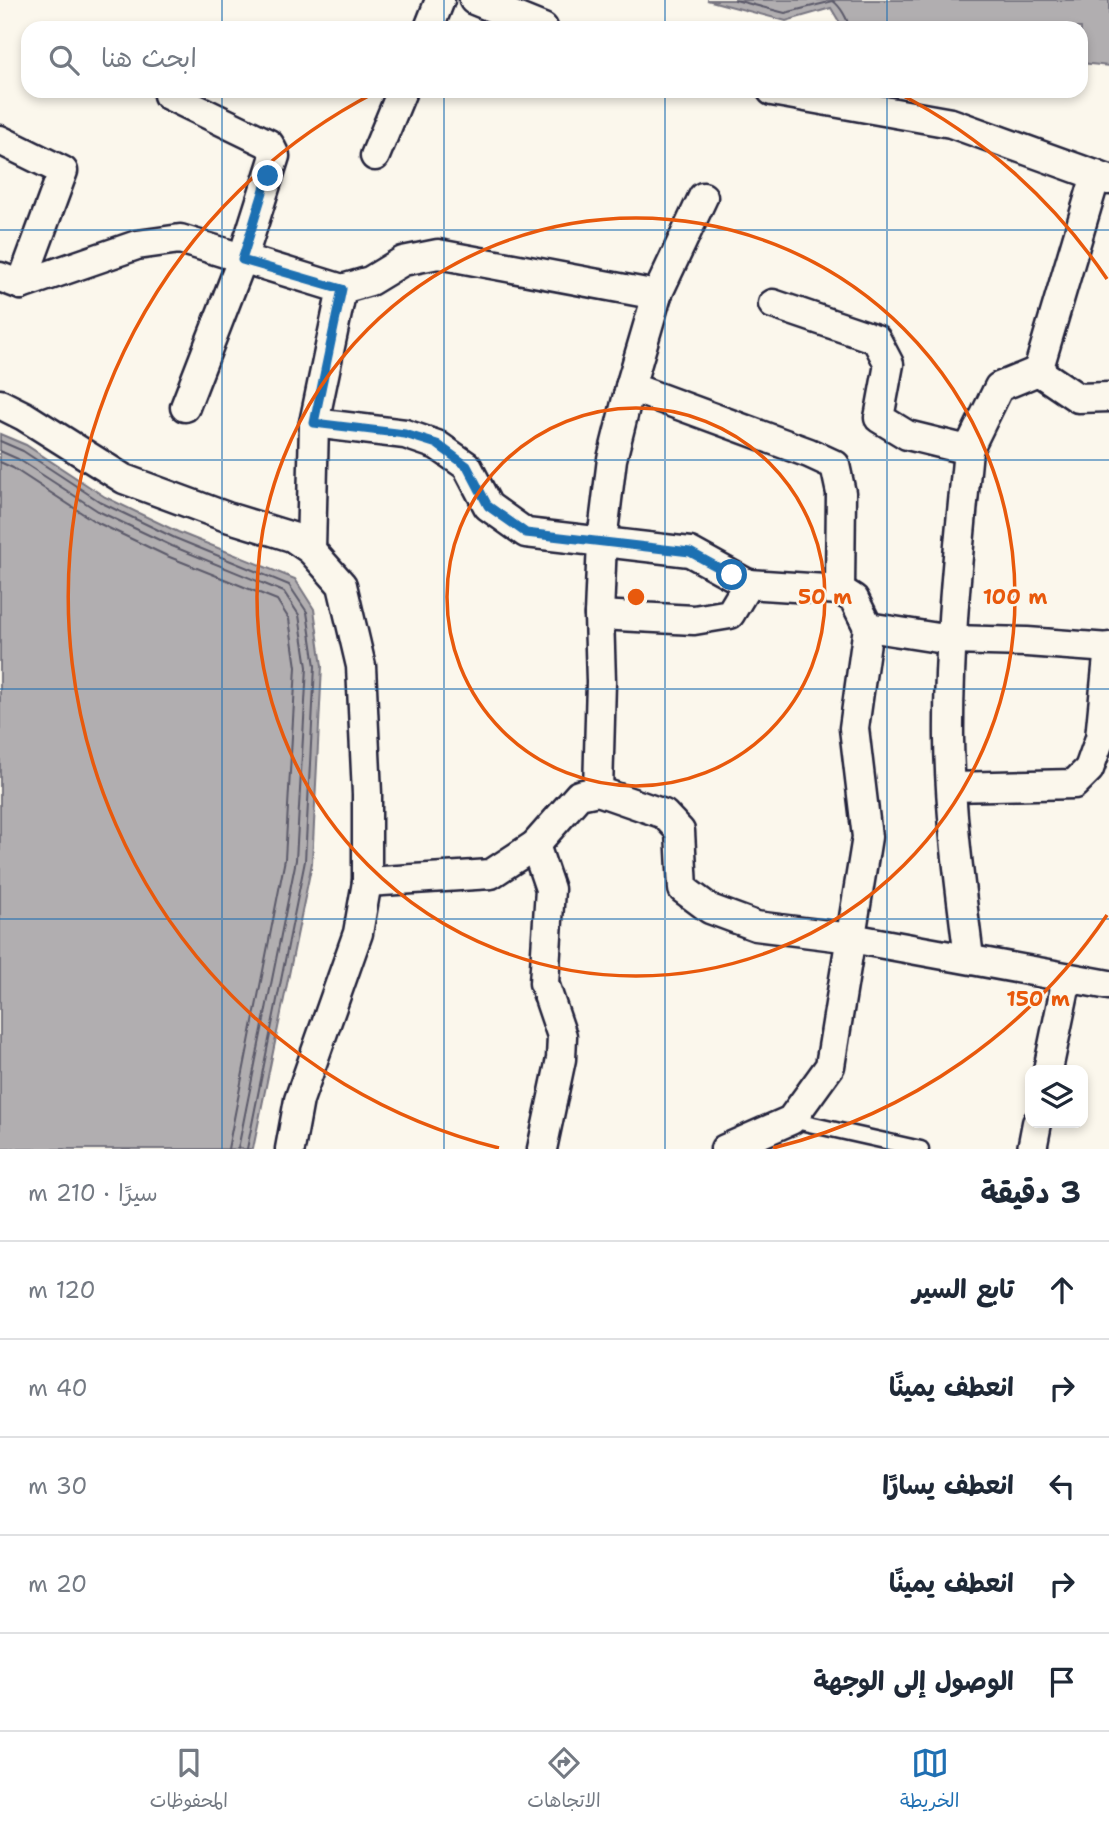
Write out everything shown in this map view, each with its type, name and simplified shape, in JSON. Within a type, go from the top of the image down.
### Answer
[{"type":"street","points":[[432,21],[440,0]]},
{"type":"street","points":[[474,0],[526,21]]},
{"type":"street","points":[[174,98],[269,144],[275,156],[242,260],[185,407]]},
{"type":"street","points":[[375,156],[399,98]]},
{"type":"street","points":[[811,98],[951,123],[1103,177],[1038,371],[999,387],[968,450],[951,639],[950,740],[957,860],[969,958]]},
{"type":"street","points":[[0,140],[63,171],[10,281]]},
{"type":"street","points":[[598,791],[602,541],[612,459],[657,295],[703,197]]},
{"type":"street","points":[[10,281],[137,245],[180,239],[342,289],[370,281],[403,261],[439,254],[657,295]]},
{"type":"street","points":[[311,550],[314,423],[342,289]]},
{"type":"street","points":[[773,304],[876,339],[889,364],[879,418],[907,435],[968,450]]},
{"type":"street","points":[[1038,371],[1078,398],[1109,397]]},
{"type":"street","points":[[630,387],[809,453],[835,466],[841,493],[840,590]]},
{"type":"street","points":[[0,404],[24,416],[124,479],[227,517],[292,537],[311,550],[342,585],[361,666],[367,794],[367,882],[358,933],[299,1100],[289,1149]]},
{"type":"street","points":[[314,423],[405,434],[437,444],[467,466],[488,506],[526,533],[690,552],[748,584],[840,590],[854,599],[868,627],[854,728],[866,837],[830,1066],[791,1120],[725,1149]]},
{"type":"street","points":[[599,615],[694,620],[730,614],[748,584]]},
{"type":"street","points":[[868,627],[951,639],[1109,648],[1100,738],[1089,769],[1074,784],[952,787]]},
{"type":"street","points":[[367,882],[491,874],[536,845],[579,795],[598,791],[664,814],[680,831],[683,889],[710,909],[755,926],[851,938],[1109,985]]},
{"type":"street","points":[[536,845],[550,889],[544,983],[562,1036],[561,1059],[542,1149]]},
{"type":"street","points":[[1049,1065],[1067,978]]},
{"type":"street","points":[[1031,1149],[1036,1128]]},
{"type":"lane","points":[[791,1120],[921,1149]]},
{"type":"water","points":[[707,0],[1109,0],[1109,66],[1088,64],[1088,21],[839,21],[831,8],[786,21]]},
{"type":"water","points":[[0,434],[26,445],[105,497],[178,532],[295,579],[314,609],[322,666],[312,863],[253,1149],[0,1149]]},
{"type":"route","points":[[268,176],[242,260],[342,289],[314,423],[405,434],[437,444],[467,466],[488,506],[526,533],[690,552],[732,575]]}]
